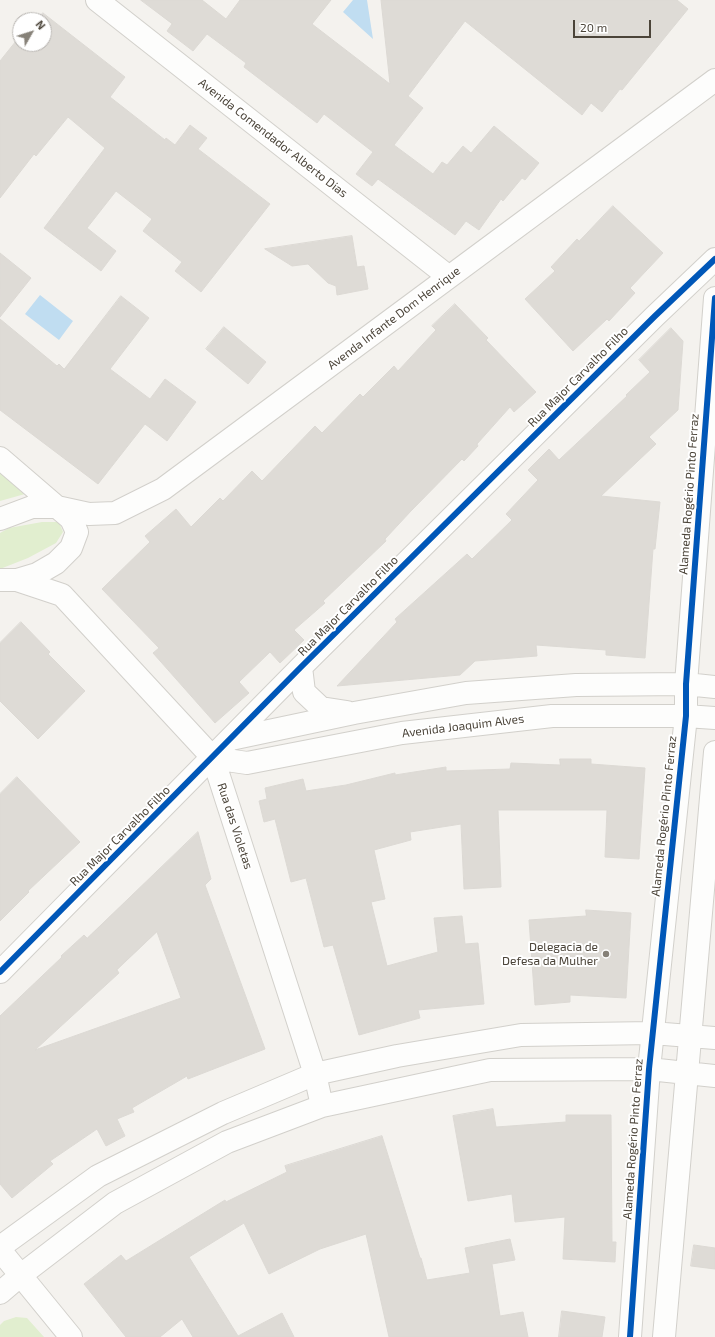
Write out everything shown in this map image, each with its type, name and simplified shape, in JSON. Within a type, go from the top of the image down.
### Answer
[{"type":"street","name":"Avenida Comendador Alberto Dias","points":[[97,0],[449,277]]},
{"type":"street","name":"Avenda Infante Dom Henrique","points":[[57,506],[89,514],[115,513],[163,489],[715,80]]},
{"type":"street","name":"Rua Major Carvalho Filho","points":[[0,972],[213,758],[301,667],[664,307],[715,259]]},
{"type":"street","name":"Alameda Rogério Pinto Ferraz","points":[[630,1337],[652,1033],[686,716],[686,684],[711,394],[715,298]]},
{"type":"street","points":[[0,458],[71,519],[77,532],[71,548],[62,595]]},
{"type":"street","points":[[0,519],[32,507],[57,506]]},
{"type":"street","points":[[9,580],[37,574],[56,563],[71,548]]},
{"type":"street","name":"Rua das Violetas","points":[[9,580],[62,595],[213,758],[315,1074],[322,1106]]},
{"type":"street","points":[[301,667],[304,692],[320,708],[354,713]]},
{"type":"street","points":[[231,739],[354,713],[466,693],[576,685],[686,684],[715,687]]},
{"type":"street","name":"Avenida Joaquim Alves","points":[[213,758],[246,763],[402,733],[552,716],[686,716],[715,718]]},
{"type":"street","points":[[664,1337],[715,752]]},
{"type":"street","points":[[0,1246],[98,1176],[223,1113],[315,1074],[397,1056],[520,1035],[652,1033],[715,1038]]},
{"type":"street","points":[[0,1293],[21,1275],[115,1203],[227,1142],[322,1106],[490,1070],[649,1069],[715,1076]]},
{"type":"street","points":[[0,1250],[71,1337]]},
{"type":"green space","points":[[0,466],[32,492],[0,501]]},
{"type":"green space","points":[[42,522],[59,522],[63,532],[56,543],[28,558],[0,569],[0,533],[9,528]]},
{"type":"green space","points":[[16,1317],[27,1318],[44,1337],[0,1337],[0,1325],[4,1321]]},
{"type":"water","points":[[353,0],[367,0],[373,39],[343,12]]},
{"type":"water","points":[[40,295],[73,321],[59,340],[25,314]]},
{"type":"building","points":[[141,0],[202,0],[226,19],[240,0],[331,0],[312,24],[390,84],[381,0],[677,0],[688,9],[622,90],[620,89],[602,112],[591,103],[582,115],[465,21],[408,96],[423,108],[394,145],[433,174],[442,162],[447,165],[463,146],[471,153],[494,126],[539,163],[525,180],[522,178],[503,201],[501,199],[479,230],[466,221],[455,235],[378,179],[372,186],[356,174],[373,152],[324,114],[317,123],[244,67],[246,63],[207,34],[193,51],[167,31],[172,24]]},
{"type":"building","points":[[52,20],[125,77],[110,97],[165,140],[166,138],[175,145],[190,125],[207,138],[198,149],[270,204],[201,292],[175,271],[182,262],[143,231],[152,219],[116,191],[87,228],[116,251],[101,271],[44,228],[105,148],[68,117],[36,156],[34,154],[0,198],[0,61],[12,46],[12,52],[52,52]]},
{"type":"building","points":[[613,206],[663,253],[630,288],[635,293],[609,321],[607,319],[573,351],[525,299],[555,271],[551,267],[577,239],[579,241]]},
{"type":"building","points":[[352,236],[357,267],[364,266],[368,289],[337,295],[336,286],[328,283],[308,264],[292,266],[265,249]]},
{"type":"building","points":[[0,253],[31,278],[0,317]]},
{"type":"building","points":[[121,296],[149,318],[110,369],[150,399],[165,379],[196,402],[167,441],[145,424],[98,484],[0,410],[0,319],[57,366],[59,364],[64,369]]},
{"type":"building","points":[[455,304],[488,338],[486,340],[536,392],[514,412],[510,407],[464,461],[462,459],[385,539],[386,541],[323,601],[325,603],[294,630],[304,640],[280,663],[270,652],[239,682],[249,693],[215,723],[153,653],[159,648],[102,589],[150,542],[145,536],[176,509],[191,527],[220,498],[223,501],[252,471],[262,481],[315,426],[322,433],[360,394],[363,397],[394,366],[398,371],[436,330],[432,326]]},
{"type":"building","points":[[224,327],[266,362],[248,384],[206,349]]},
{"type":"building","points":[[671,328],[683,341],[678,410],[649,437],[656,444],[601,496],[660,502],[655,549],[653,549],[645,658],[606,655],[606,650],[536,645],[537,656],[475,661],[460,675],[337,686],[397,622],[395,619],[467,554],[472,559],[512,520],[506,514],[538,480],[528,470],[549,449],[559,460],[627,396],[626,395],[650,372],[639,360]]},
{"type":"building","points":[[21,622],[50,652],[48,654],[85,691],[38,739],[0,701],[0,643]]},
{"type":"building","points":[[560,759],[591,759],[591,764],[645,768],[639,859],[605,857],[607,810],[498,810],[501,887],[464,889],[461,824],[410,832],[411,840],[374,850],[385,899],[371,902],[387,966],[438,952],[434,918],[462,916],[465,944],[478,943],[484,1004],[418,1010],[420,1018],[359,1035],[333,945],[324,947],[306,878],[291,882],[275,819],[264,822],[259,801],[267,799],[265,788],[303,779],[306,791],[346,785],[395,773],[395,775],[446,767],[446,771],[510,769],[511,763],[560,765]]},
{"type":"building","points":[[17,777],[80,842],[28,891],[29,892],[0,921],[0,794]]},
{"type":"building","points":[[198,832],[211,879],[205,885],[265,1049],[188,1079],[187,1076],[132,1108],[134,1112],[117,1119],[125,1136],[106,1146],[97,1129],[50,1161],[53,1164],[12,1198],[0,1184],[0,1016],[84,935],[87,938]],"holes":[[[157,932],[181,998],[35,1050],[119,973],[117,970]]]},
{"type":"building","points":[[586,910],[631,913],[626,998],[570,995],[570,1002],[535,1005],[529,920],[586,916]]},
{"type":"building","points":[[493,1109],[496,1127],[566,1122],[566,1115],[611,1115],[612,1242],[616,1242],[615,1262],[563,1259],[565,1217],[515,1222],[512,1194],[468,1201],[453,1116]]},
{"type":"building","points":[[382,1136],[427,1280],[470,1273],[465,1248],[510,1239],[515,1260],[492,1264],[500,1316],[523,1312],[528,1337],[389,1337],[366,1234],[320,1249],[269,1274],[244,1223],[189,1257],[238,1336],[282,1313],[294,1337],[193,1337],[182,1319],[160,1337],[126,1337],[84,1284],[121,1255],[126,1261],[225,1200],[226,1202],[287,1172],[285,1166]]},
{"type":"building","points":[[694,1245],[715,1248],[715,1269],[691,1266]]},
{"type":"building","points":[[562,1311],[605,1317],[602,1337],[559,1337]]},
{"type":"cycle path","points":[[0,972],[301,667],[655,316],[715,259]]},
{"type":"cycle path","points":[[630,1337],[649,1069],[686,716],[686,684],[715,298]]},
{"type":"place","name":"Delegacia de Defesa da Mulher","points":[[606,954]]}]
